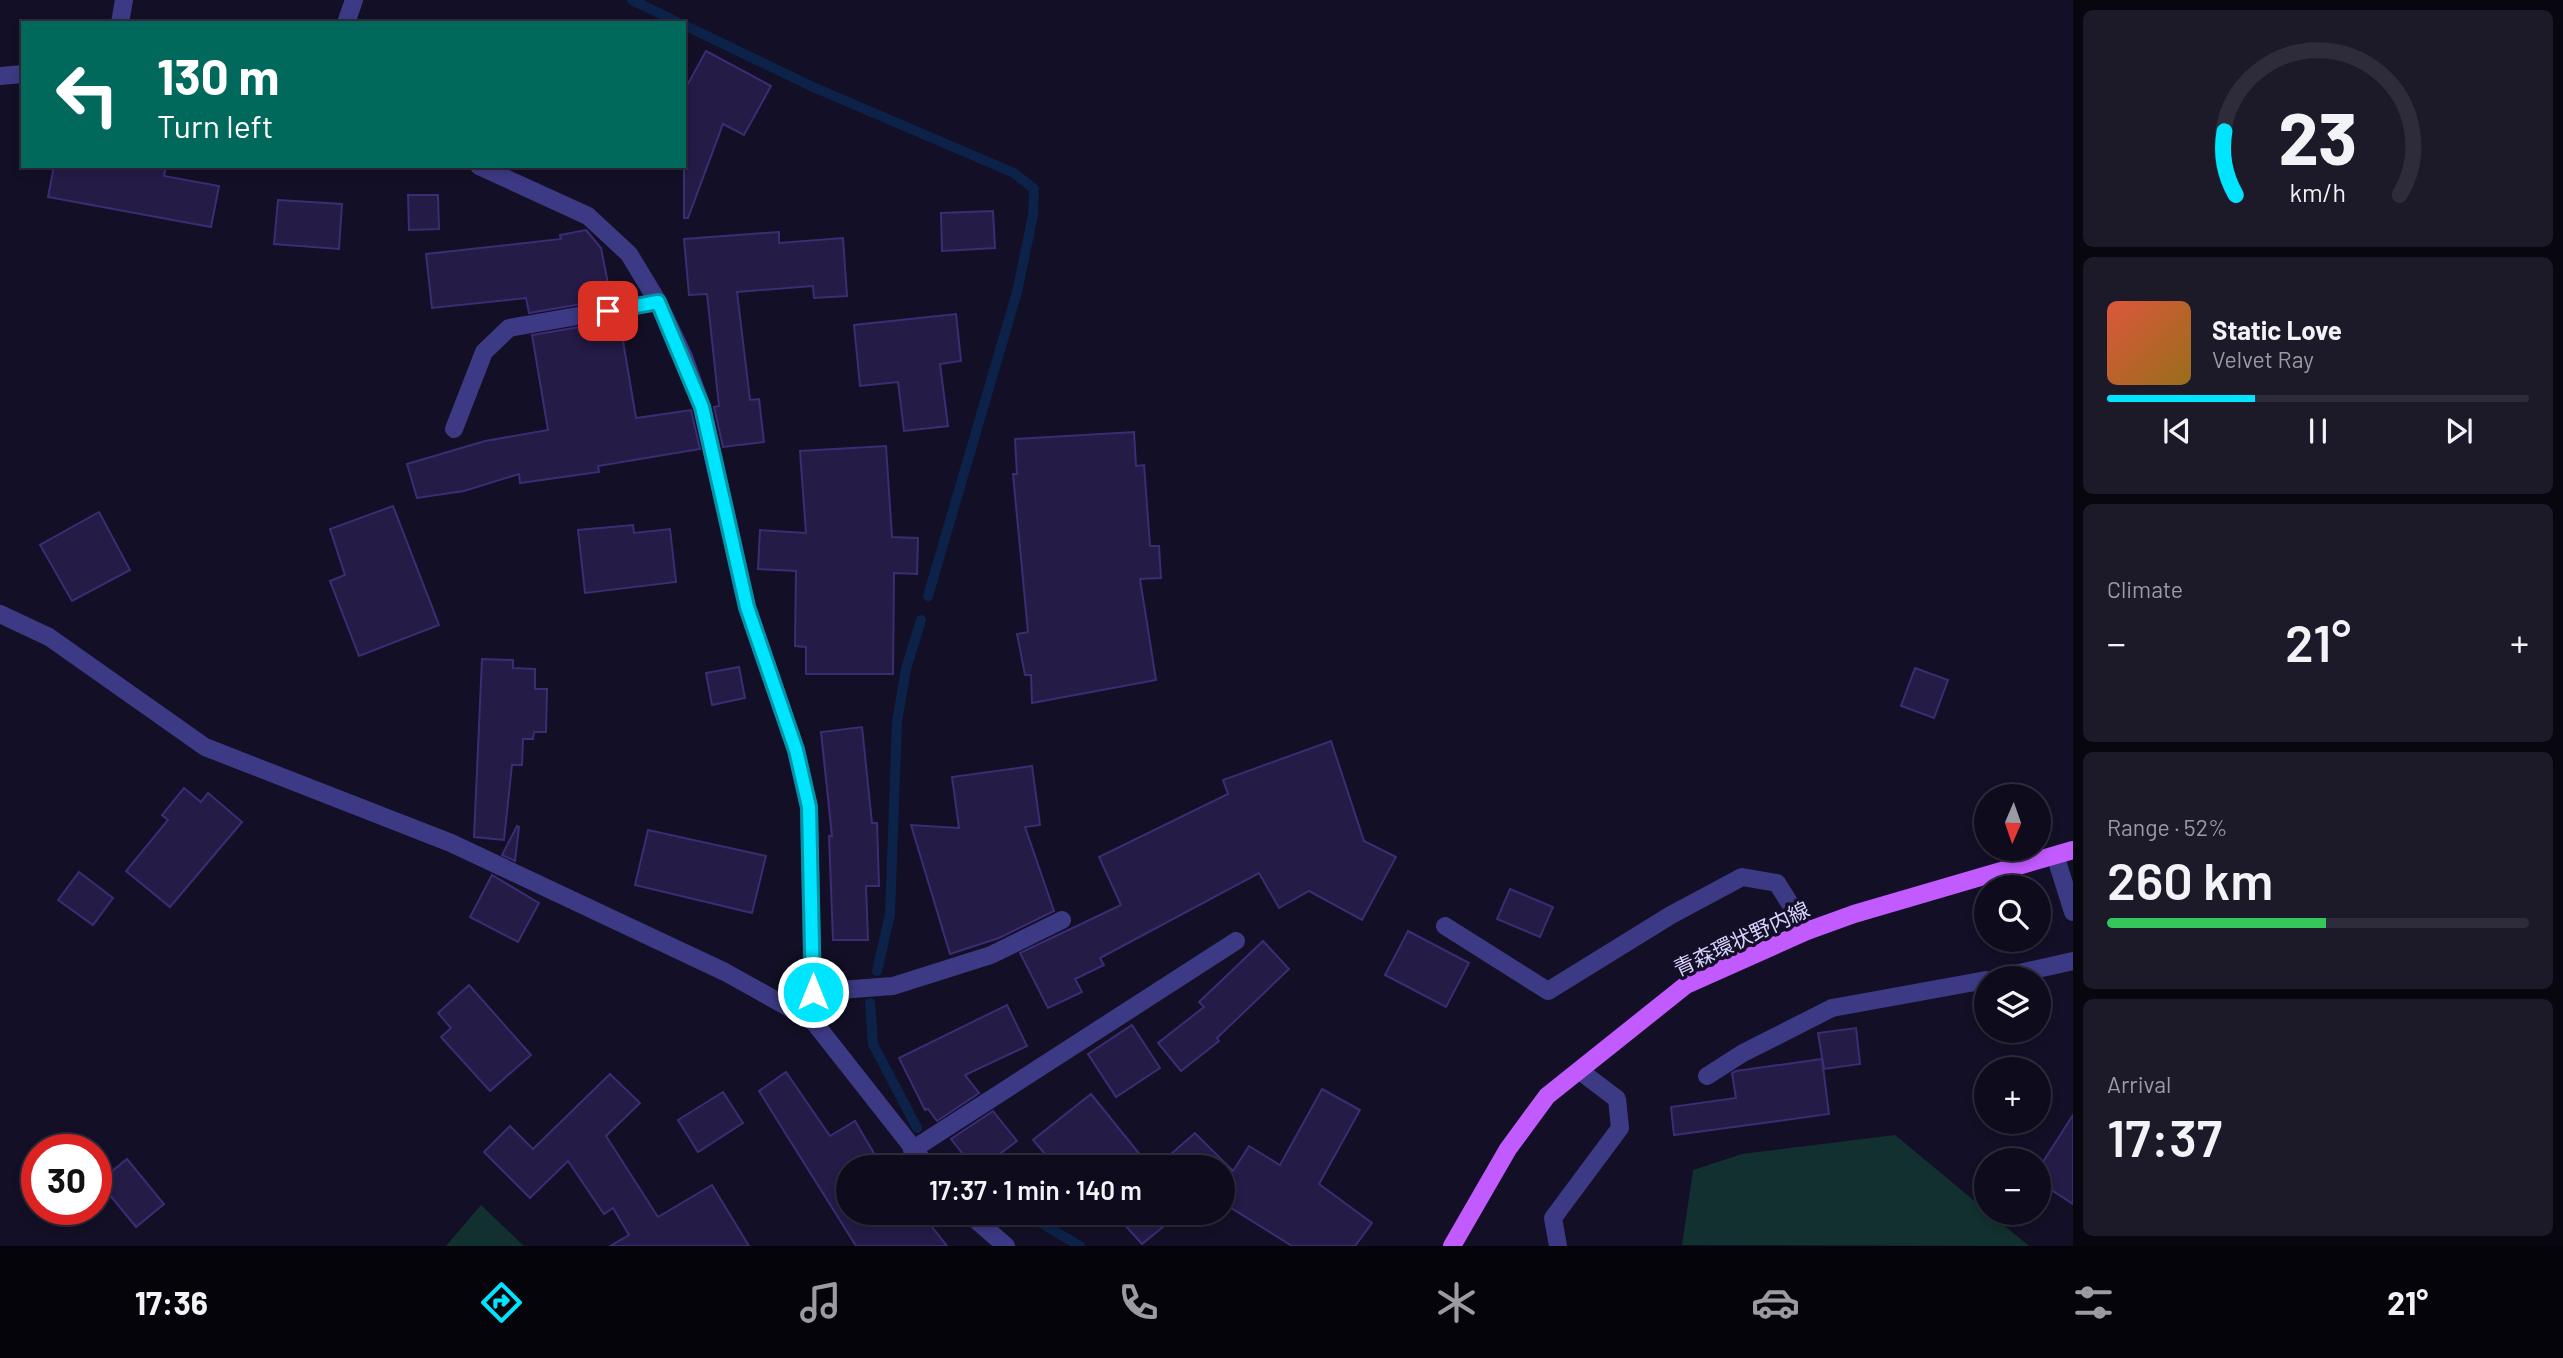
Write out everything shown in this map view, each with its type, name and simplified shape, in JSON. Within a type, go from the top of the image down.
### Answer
[{"type":"main road","name":"青森環状野内線","points":[[1452,1246],[1508,1149],[1547,1096],[1686,985],[1807,931],[1854,914],[2056,858],[2073,850]]},
{"type":"street","points":[[120,21],[124,0]]},
{"type":"street","points":[[347,21],[354,0]]},
{"type":"street","points":[[0,76],[21,74]]},
{"type":"street","points":[[483,168],[588,216],[629,254],[658,302],[702,407],[747,607],[796,750],[809,807],[813,1021]]},
{"type":"street","points":[[454,429],[484,352],[509,328],[658,302]]},
{"type":"street","points":[[0,614],[49,637],[205,747],[451,843],[725,972],[813,1021],[917,1155]]},
{"type":"street","points":[[2056,858],[2073,912]]},
{"type":"street","points":[[1445,926],[1548,991],[1671,915],[1742,877],[1777,883],[1807,931]]},
{"type":"street","points":[[813,992],[893,986],[991,955],[1062,920]]},
{"type":"street","points":[[912,1150],[1236,941]]},
{"type":"street","points":[[2051,966],[2073,961]]},
{"type":"street","points":[[1707,1076],[1743,1053],[1832,1008],[1974,982]]},
{"type":"street","points":[[1558,1246],[1553,1218],[1620,1128],[1617,1100],[1580,1071]]},
{"type":"street","points":[[982,1225],[1006,1246]]},
{"type":"green space","points":[[1895,1135],[1974,1200],[1974,1225],[2004,1225],[2029,1246],[1682,1245],[1693,1170],[1742,1154]]},
{"type":"green space","points":[[481,1205],[524,1246],[446,1246]]},
{"type":"building","points":[[706,51],[771,86],[744,135],[723,124],[688,218],[684,218],[686,168],[686,87]]},
{"type":"building","points":[[54,168],[166,168],[164,176],[219,186],[211,227],[48,197]]},
{"type":"building","points":[[408,195],[438,195],[439,229],[409,230]]},
{"type":"building","points":[[278,200],[342,204],[339,249],[274,244]]},
{"type":"building","points":[[993,211],[995,248],[942,251],[941,213]]},
{"type":"building","points":[[586,230],[601,248],[611,299],[529,313],[526,298],[432,308],[426,254],[561,239],[560,235]]},
{"type":"building","points":[[779,232],[779,243],[843,238],[847,296],[814,298],[813,286],[737,292],[750,400],[759,399],[764,442],[723,447],[714,407],[719,406],[707,294],[689,295],[684,239]]},
{"type":"building","points":[[956,314],[961,361],[940,364],[948,426],[904,431],[898,382],[860,386],[854,325]]},
{"type":"building","points":[[615,321],[617,330],[621,329],[636,418],[691,410],[700,449],[598,466],[599,472],[520,483],[519,474],[464,491],[417,498],[407,464],[485,441],[548,430],[532,335]]},
{"type":"building","points":[[1134,432],[1136,466],[1144,465],[1150,546],[1159,546],[1161,578],[1140,579],[1156,680],[1032,703],[1031,675],[1025,675],[1017,634],[1028,632],[1013,474],[1017,474],[1015,439]]},
{"type":"building","points":[[886,446],[892,537],[918,538],[917,574],[894,573],[893,674],[806,674],[806,647],[795,646],[796,571],[758,569],[760,530],[806,533],[800,451]]},
{"type":"building","points":[[393,506],[439,625],[359,656],[330,581],[345,575],[330,529]]},
{"type":"building","points":[[99,512],[130,570],[72,601],[40,545]]},
{"type":"building","points":[[633,525],[634,533],[670,529],[676,582],[585,593],[578,530]]},
{"type":"building","points":[[482,659],[513,660],[513,668],[535,669],[535,689],[547,689],[546,732],[534,732],[533,739],[523,739],[522,765],[512,765],[504,840],[474,837]]},
{"type":"building","points":[[739,667],[745,698],[712,705],[706,673]]},
{"type":"building","points":[[1915,668],[1948,680],[1934,718],[1901,706]]},
{"type":"building","points":[[862,727],[872,823],[877,823],[879,886],[866,886],[868,940],[833,940],[829,836],[832,836],[821,732]]},
{"type":"building","points":[[1331,741],[1364,841],[1396,857],[1362,920],[1309,891],[1279,908],[1259,873],[1100,958],[1104,965],[1075,979],[1082,992],[1048,1008],[1020,953],[1121,905],[1099,857],[1228,794],[1223,780]]},
{"type":"building","points":[[1032,766],[1040,825],[1025,827],[1054,911],[999,938],[950,954],[911,825],[959,828],[952,777]]},
{"type":"building","points":[[184,788],[201,802],[208,793],[242,822],[170,907],[126,871],[168,820],[162,815]]},
{"type":"building","points":[[517,826],[519,827],[515,861],[502,855]]},
{"type":"building","points":[[648,830],[766,856],[752,913],[635,885]]},
{"type":"building","points":[[79,872],[113,898],[93,925],[58,900]]},
{"type":"building","points":[[492,875],[539,903],[518,942],[470,917]]},
{"type":"building","points":[[1510,889],[1553,907],[1540,937],[1497,919]]},
{"type":"building","points":[[1408,931],[1469,963],[1446,1007],[1385,975]]},
{"type":"building","points":[[1263,941],[1289,969],[1217,1038],[1219,1041],[1181,1071],[1158,1043],[1204,1007],[1199,1002]]},
{"type":"building","points":[[469,985],[531,1055],[490,1091],[441,1037],[451,1028],[438,1013]]},
{"type":"building","points":[[1007,1005],[1027,1046],[965,1075],[979,1093],[937,1121],[928,1109],[925,1110],[899,1058]]},
{"type":"building","points":[[1132,1025],[1160,1068],[1116,1097],[1088,1054]]},
{"type":"building","points":[[1856,1028],[1860,1064],[1824,1069],[1818,1033]]},
{"type":"building","points":[[1822,1059],[1829,1114],[1674,1135],[1671,1107],[1736,1098],[1732,1073]]},
{"type":"building","points":[[786,1072],[830,1136],[855,1121],[875,1155],[836,1155],[836,1214],[759,1091]]},
{"type":"building","points":[[610,1074],[640,1103],[606,1136],[658,1217],[712,1185],[749,1246],[610,1246],[629,1235],[613,1208],[604,1214],[568,1161],[530,1198],[484,1152],[510,1126],[533,1149]]},
{"type":"building","points":[[1322,1089],[1360,1110],[1319,1184],[1372,1223],[1355,1246],[1292,1246],[1235,1210],[1235,1168],[1249,1146],[1280,1165]]},
{"type":"building","points":[[723,1092],[743,1123],[698,1152],[678,1120]]},
{"type":"building","points":[[1091,1094],[1140,1155],[1046,1155],[1033,1140]]},
{"type":"building","points":[[993,1111],[1017,1141],[998,1155],[964,1155],[951,1139]]},
{"type":"building","points":[[2073,1115],[2073,1204],[2051,1190],[2051,1149]]},
{"type":"building","points":[[1195,1133],[1217,1155],[1170,1155]]},
{"type":"building","points":[[127,1159],[164,1204],[136,1227],[112,1198],[112,1171]]},
{"type":"building","points":[[843,1225],[930,1225],[947,1246],[856,1246]]},
{"type":"building","points":[[1125,1225],[1165,1225],[1142,1244]]},
{"type":"waterway","points":[[632,0],[675,21]]},
{"type":"waterway","points":[[686,26],[813,87],[1014,173],[1034,189],[1033,215],[1017,292],[928,596]]},
{"type":"waterway","points":[[877,971],[890,914],[897,722],[906,669],[921,620]]},
{"type":"waterway","points":[[870,1003],[873,1044],[917,1128]]},
{"type":"waterway","points":[[1044,1225],[1080,1246]]},
{"type":"route","points":[[608,311],[658,302],[684,357],[702,407],[747,607],[796,750],[809,807],[813,992]]}]
